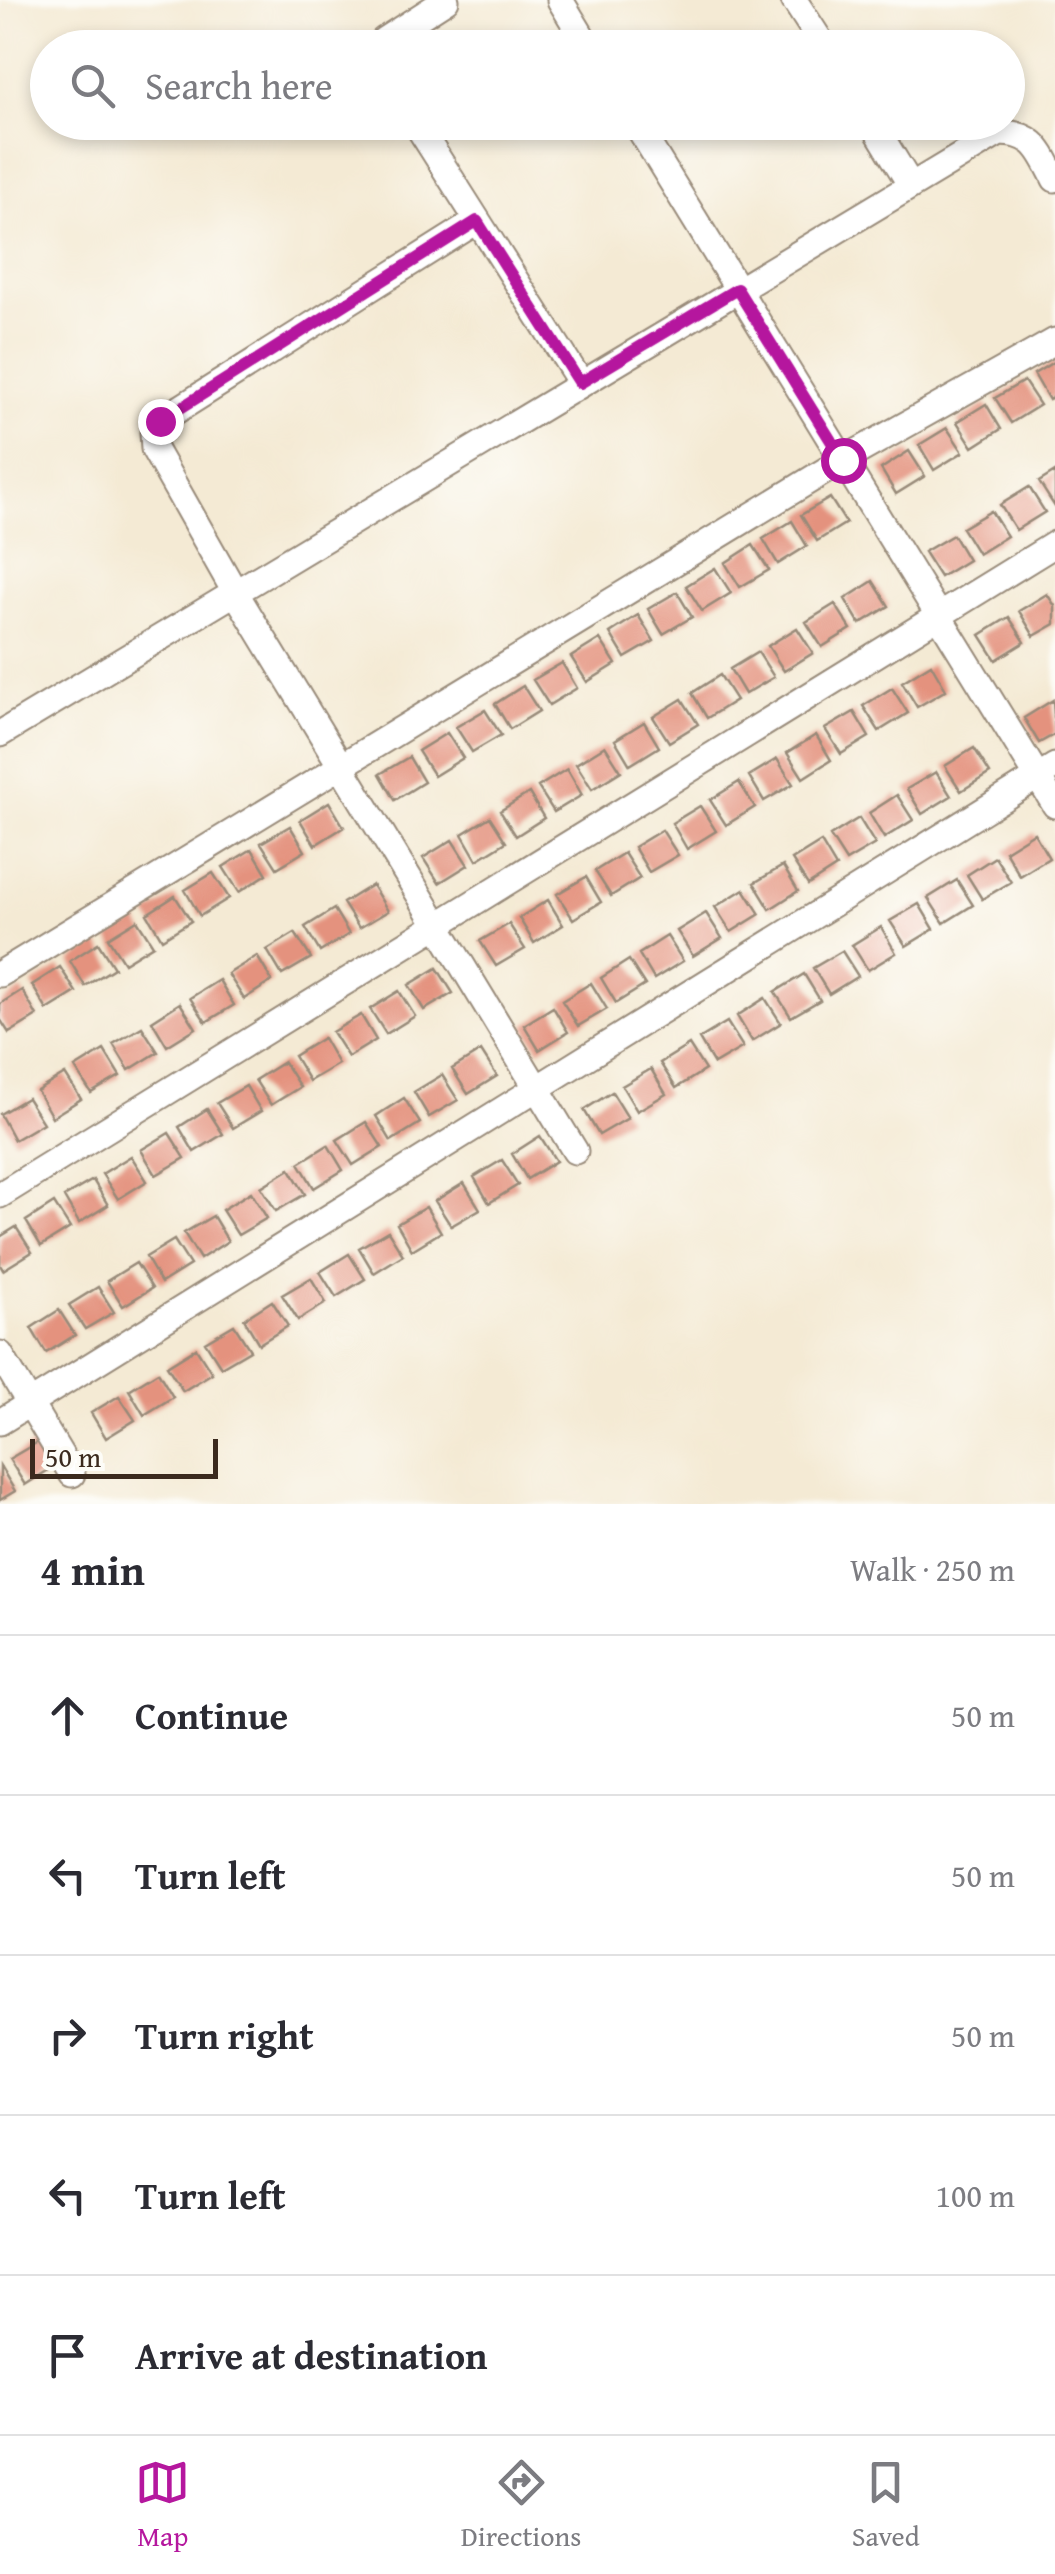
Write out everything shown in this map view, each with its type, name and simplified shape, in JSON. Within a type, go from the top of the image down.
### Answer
[{"type":"street","points":[[400,30],[446,0]]},
{"type":"street","points":[[560,0],[578,30]]},
{"type":"street","points":[[794,0],[813,30]]},
{"type":"street","points":[[1025,137],[1037,146],[1055,179]]},
{"type":"street","points":[[426,140],[580,383]]},
{"type":"street","points":[[646,140],[938,616],[1046,771],[1055,805]]},
{"type":"street","points":[[883,140],[910,184]]},
{"type":"street","points":[[0,734],[987,140]]},
{"type":"street","points":[[477,221],[160,421],[153,432],[154,449],[234,592],[575,1151]]},
{"type":"street","points":[[0,974],[843,460],[1055,341]]},
{"type":"street","points":[[0,1195],[1055,544]]},
{"type":"street","points":[[0,1422],[1046,771]]},
{"type":"street","points":[[0,1354],[72,1474]]},
{"type":"building","points":[[1055,361],[1055,396],[1049,400],[1034,374]]},
{"type":"building","points":[[1024,381],[1040,405],[1011,423],[995,398]]},
{"type":"building","points":[[986,404],[1001,429],[973,447],[957,422]]},
{"type":"building","points":[[947,428],[963,452],[934,470],[919,445]]},
{"type":"building","points":[[909,451],[925,476],[896,494],[881,469]]},
{"type":"building","points":[[1055,472],[1055,507],[1039,482]]},
{"type":"building","points":[[1029,487],[1045,512],[1016,530],[1000,505]]},
{"type":"building","points":[[830,498],[846,523],[817,541],[801,515]]},
{"type":"building","points":[[991,511],[1007,536],[978,554],[962,528]]},
{"type":"building","points":[[792,521],[807,546],[778,564],[763,539]]},
{"type":"building","points":[[953,535],[968,560],[940,577],[924,552]]},
{"type":"building","points":[[753,545],[769,570],[740,587],[725,563]]},
{"type":"building","points":[[715,568],[731,593],[702,611],[686,586]]},
{"type":"building","points":[[873,581],[889,606],[860,624],[845,599]]},
{"type":"building","points":[[677,592],[692,617],[663,634],[648,609]]},
{"type":"building","points":[[1047,594],[1055,606],[1055,624],[1034,636],[1019,611]]},
{"type":"building","points":[[835,604],[851,629],[822,647],[806,622]]},
{"type":"building","points":[[638,615],[654,641],[625,658],[610,633]]},
{"type":"building","points":[[1009,617],[1025,642],[996,660],[980,635]]},
{"type":"building","points":[[797,628],[813,653],[784,671],[768,646]]},
{"type":"building","points":[[600,639],[616,664],[587,682],[571,657]]},
{"type":"building","points":[[758,652],[774,677],[745,694],[730,669]]},
{"type":"building","points":[[562,663],[577,688],[549,705],[533,680]]},
{"type":"building","points":[[931,664],[946,690],[917,707],[902,682]]},
{"type":"building","points":[[720,675],[736,700],[707,718],[692,693]]},
{"type":"building","points":[[523,686],[539,711],[510,729],[495,704]]},
{"type":"building","points":[[892,688],[908,713],[879,731],[863,706]]},
{"type":"building","points":[[682,699],[698,724],[669,742],[653,717]]},
{"type":"building","points":[[1053,700],[1055,734],[1039,743],[1024,718]]},
{"type":"building","points":[[485,710],[501,735],[472,752],[456,727]]},
{"type":"building","points":[[854,712],[869,737],[841,754],[825,729]]},
{"type":"building","points":[[644,722],[659,747],[630,765],[615,740]]},
{"type":"building","points":[[447,733],[463,758],[434,776],[418,751]]},
{"type":"building","points":[[816,735],[831,760],[803,778],[787,753]]},
{"type":"building","points":[[605,746],[621,771],[592,789],[576,764]]},
{"type":"building","points":[[974,748],[990,773],[961,791],[945,766]]},
{"type":"building","points":[[409,757],[424,782],[395,800],[380,774]]},
{"type":"building","points":[[777,759],[793,784],[764,801],[749,776]]},
{"type":"building","points":[[567,769],[582,795],[554,812],[538,787]]},
{"type":"building","points":[[936,772],[951,796],[922,814],[907,789]]},
{"type":"building","points":[[739,782],[755,807],[726,825],[710,800]]},
{"type":"building","points":[[529,793],[544,818],[516,836],[500,811]]},
{"type":"building","points":[[897,795],[913,820],[884,838],[869,813]]},
{"type":"building","points":[[329,802],[344,827],[315,845],[300,820]]},
{"type":"building","points":[[700,806],[716,831],[687,849],[672,823]]},
{"type":"building","points":[[490,817],[506,842],[477,860],[462,834]]},
{"type":"building","points":[[859,818],[875,844],[846,861],[830,836]]},
{"type":"building","points":[[290,826],[305,851],[277,868],[261,843]]},
{"type":"building","points":[[662,830],[678,855],[649,872],[634,847]]},
{"type":"building","points":[[1034,833],[1049,858],[1020,876],[1005,851]]},
{"type":"building","points":[[452,840],[468,865],[439,883],[423,858]]},
{"type":"building","points":[[821,842],[836,867],[808,885],[792,860]]},
{"type":"building","points":[[252,849],[267,874],[239,892],[223,867]]},
{"type":"building","points":[[624,853],[640,878],[611,896],[595,871]]},
{"type":"building","points":[[995,857],[1011,882],[982,899],[967,875]]},
{"type":"building","points":[[783,866],[798,891],[770,909],[754,883]]},
{"type":"building","points":[[213,873],[229,898],[200,916],[185,890]]},
{"type":"building","points":[[586,877],[601,902],[573,919],[557,894]]},
{"type":"building","points":[[957,880],[973,905],[944,923],[928,898]]},
{"type":"building","points":[[372,885],[388,911],[359,928],[343,903]]},
{"type":"building","points":[[744,889],[760,914],[731,932],[715,907]]},
{"type":"building","points":[[175,896],[191,921],[162,939],[147,914]]},
{"type":"building","points":[[548,900],[563,925],[534,943],[519,918]]},
{"type":"building","points":[[919,904],[934,929],[906,946],[890,921]]},
{"type":"building","points":[[334,909],[349,934],[320,952],[305,927]]},
{"type":"building","points":[[706,913],[722,938],[693,956],[677,931]]},
{"type":"building","points":[[137,920],[153,945],[124,963],[108,938]]},
{"type":"building","points":[[509,924],[525,949],[496,966],[480,941]]},
{"type":"building","points":[[881,927],[896,953],[868,970],[852,945]]},
{"type":"building","points":[[295,933],[311,958],[282,975],[267,950]]},
{"type":"building","points":[[667,936],[683,961],[654,979],[639,954]]},
{"type":"building","points":[[98,943],[114,968],[85,986],[70,961]]},
{"type":"building","points":[[842,951],[858,976],[829,994],[813,968]]},
{"type":"building","points":[[257,956],[272,981],[244,999],[228,974]]},
{"type":"building","points":[[629,960],[645,985],[616,1003],[601,978]]},
{"type":"building","points":[[60,967],[76,992],[47,1010],[32,985]]},
{"type":"building","points":[[437,968],[453,993],[424,1010],[409,985]]},
{"type":"building","points":[[804,974],[820,1000],[791,1017],[775,992]]},
{"type":"building","points":[[219,980],[234,1005],[206,1022],[190,998]]},
{"type":"building","points":[[591,983],[607,1009],[578,1026],[562,1001]]},
{"type":"building","points":[[22,990],[37,1016],[9,1033],[0,1019],[0,1004]]},
{"type":"building","points":[[399,991],[415,1016],[386,1034],[370,1009]]},
{"type":"building","points":[[765,998],[781,1023],[752,1041],[737,1016]]},
{"type":"building","points":[[180,1003],[196,1028],[167,1046],[152,1021]]},
{"type":"building","points":[[553,1007],[568,1032],[539,1050],[524,1025]]},
{"type":"building","points":[[361,1015],[376,1040],[348,1057],[332,1032]]},
{"type":"building","points":[[727,1022],[743,1047],[714,1064],[699,1039]]},
{"type":"building","points":[[142,1027],[158,1052],[129,1070],[113,1044]]},
{"type":"building","points":[[323,1038],[338,1064],[309,1081],[294,1056]]},
{"type":"building","points":[[689,1045],[705,1070],[676,1088],[660,1063]]},
{"type":"building","points":[[104,1050],[120,1076],[91,1093],[75,1068]]},
{"type":"building","points":[[481,1051],[497,1076],[468,1094],[452,1069]]},
{"type":"building","points":[[284,1062],[300,1087],[271,1105],[255,1080]]},
{"type":"building","points":[[651,1069],[666,1094],[637,1111],[622,1086]]},
{"type":"building","points":[[65,1074],[81,1099],[52,1117],[37,1091]]},
{"type":"building","points":[[442,1075],[458,1100],[429,1117],[414,1092]]},
{"type":"building","points":[[246,1086],[261,1111],[233,1128],[217,1103]]},
{"type":"building","points":[[612,1092],[628,1118],[599,1135],[584,1110]]},
{"type":"building","points":[[27,1098],[43,1123],[14,1140],[0,1114]]},
{"type":"building","points":[[404,1098],[420,1123],[391,1141],[376,1116]]},
{"type":"building","points":[[207,1109],[223,1134],[194,1152],[179,1127]]},
{"type":"building","points":[[366,1122],[382,1147],[353,1165],[337,1140]]},
{"type":"building","points":[[169,1133],[185,1158],[156,1175],[141,1150]]},
{"type":"building","points":[[540,1136],[556,1161],[527,1179],[512,1154]]},
{"type":"building","points":[[328,1145],[343,1170],[314,1188],[299,1163]]},
{"type":"building","points":[[131,1156],[147,1181],[118,1199],[102,1174]]},
{"type":"building","points":[[502,1160],[518,1185],[489,1203],[474,1177]]},
{"type":"building","points":[[290,1169],[305,1194],[276,1211],[261,1187]]},
{"type":"building","points":[[93,1180],[108,1205],[79,1223],[64,1197]]},
{"type":"building","points":[[464,1183],[480,1209],[451,1226],[435,1201]]},
{"type":"building","points":[[251,1192],[267,1218],[238,1235],[222,1210]]},
{"type":"building","points":[[54,1203],[70,1228],[41,1246],[26,1221]]},
{"type":"building","points":[[426,1207],[441,1232],[412,1250],[397,1224]]},
{"type":"building","points":[[213,1216],[228,1241],[200,1259],[184,1233]]},
{"type":"building","points":[[16,1227],[32,1252],[3,1270],[0,1237]]},
{"type":"building","points":[[388,1231],[403,1255],[374,1273],[359,1248]]},
{"type":"building","points":[[174,1240],[190,1265],[161,1283],[146,1257]]},
{"type":"building","points":[[349,1254],[365,1279],[336,1297],[320,1272]]},
{"type":"building","points":[[136,1263],[152,1288],[123,1306],[107,1281]]},
{"type":"building","points":[[311,1278],[326,1303],[298,1320],[282,1295]]},
{"type":"building","points":[[98,1287],[114,1312],[85,1329],[69,1305]]},
{"type":"building","points":[[272,1301],[288,1326],[259,1344],[244,1319]]},
{"type":"building","points":[[59,1310],[75,1335],[46,1353],[31,1328]]},
{"type":"building","points":[[234,1325],[250,1350],[221,1367],[205,1342]]},
{"type":"building","points":[[196,1348],[212,1373],[183,1391],[167,1366]]},
{"type":"building","points":[[158,1372],[173,1397],[144,1415],[129,1390]]},
{"type":"building","points":[[119,1396],[135,1420],[106,1438],[91,1413]]},
{"type":"building","points":[[38,1442],[53,1467],[25,1485],[9,1459]]},
{"type":"building","points":[[0,1466],[15,1491],[0,1500]]},
{"type":"route","points":[[160,421],[477,221],[580,383],[737,289],[843,460]]}]
